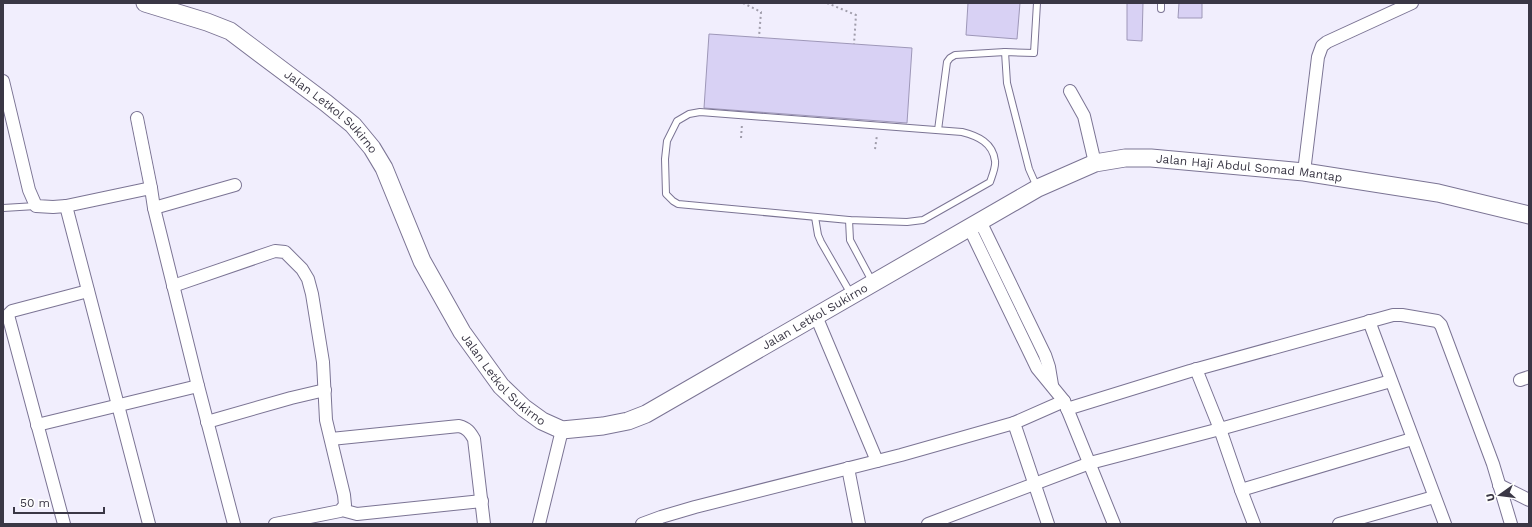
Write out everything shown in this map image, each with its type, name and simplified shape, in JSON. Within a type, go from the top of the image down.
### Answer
[{"type":"main road","name":"Jalan Letkol Sukirno","points":[[145,3],[207,22],[230,31],[326,102],[353,125],[372,148],[384,168],[422,261],[462,332],[501,386],[524,408],[542,421],[562,430],[609,425],[628,421],[646,414],[974,224]]},
{"type":"main road","name":"Jalan Haji Abdul Somad Mantap","points":[[974,224],[1038,188],[1095,163],[1125,158],[1151,158],[1304,172],[1438,193],[1529,215]]},
{"type":"street","points":[[1304,172],[1319,50],[1327,42],[1412,3]]},
{"type":"street","points":[[3,81],[29,190],[36,206],[66,206],[151,188]]},
{"type":"street","points":[[1070,91],[1084,116],[1095,163]]},
{"type":"street","points":[[137,118],[154,208],[234,524]]},
{"type":"street","points":[[154,208],[236,185]]},
{"type":"street","points":[[66,206],[149,524]]},
{"type":"street","points":[[974,224],[1045,355],[1049,367],[1052,386],[1065,405],[1114,524]]},
{"type":"street","points":[[173,286],[275,251],[285,252],[302,269],[308,280],[312,294],[323,362],[326,420],[344,496],[345,505],[342,510]]},
{"type":"street","points":[[64,524],[8,315],[12,311],[88,291]]},
{"type":"street","points":[[642,524],[696,507],[877,461],[1014,423],[1065,405],[1369,321],[1397,315],[1440,323],[1493,464],[1511,524]]},
{"type":"street","points":[[816,316],[877,461]]},
{"type":"street","points":[[1369,321],[1445,524]]},
{"type":"street","points":[[1196,369],[1220,429],[1254,524]]},
{"type":"street","points":[[928,524],[1090,463],[1220,429],[1391,381]]},
{"type":"street","points":[[37,425],[198,386]]},
{"type":"street","points":[[207,422],[325,390]]},
{"type":"street","points":[[1014,423],[1048,524]]},
{"type":"street","points":[[331,439],[459,426],[465,428],[471,433],[474,439],[484,524]]},
{"type":"street","points":[[538,524],[562,430]]},
{"type":"street","points":[[1241,490],[1412,439]]},
{"type":"street","points":[[848,468],[859,524]]},
{"type":"street","points":[[1499,485],[1529,500]]},
{"type":"street","points":[[1339,524],[1434,497]]},
{"type":"street","points":[[275,524],[342,510],[357,514],[482,501]]},
{"type":"lane","points":[[938,130],[947,62],[950,58],[955,55],[1005,52],[1034,53],[1037,3]]},
{"type":"lane","points":[[1005,52],[1007,83],[1029,169],[1038,188]]},
{"type":"lane","points":[[700,112],[878,126],[962,132],[976,136],[990,146],[995,162],[990,182],[923,220],[907,222],[849,220],[678,204],[666,194],[665,159],[667,142],[677,121],[689,114],[700,112]]},
{"type":"lane","points":[[3,208],[36,206]]},
{"type":"lane","points":[[815,217],[818,235],[821,242],[852,295]]},
{"type":"lane","points":[[849,220],[850,240],[873,283]]},
{"type":"path","points":[[743,3],[761,12],[759,37]]},
{"type":"path","points":[[827,3],[856,15],[854,44]]},
{"type":"path","points":[[741,138],[743,115]]},
{"type":"path","points":[[875,149],[878,126]]},
{"type":"building","points":[[968,3],[1020,3],[1017,39],[966,35]]},
{"type":"building","points":[[1127,3],[1143,3],[1142,41],[1127,40]]},
{"type":"building","points":[[1179,3],[1202,3],[1202,18],[1178,18]]},
{"type":"building","points":[[709,34],[912,48],[907,123],[704,108]]}]
